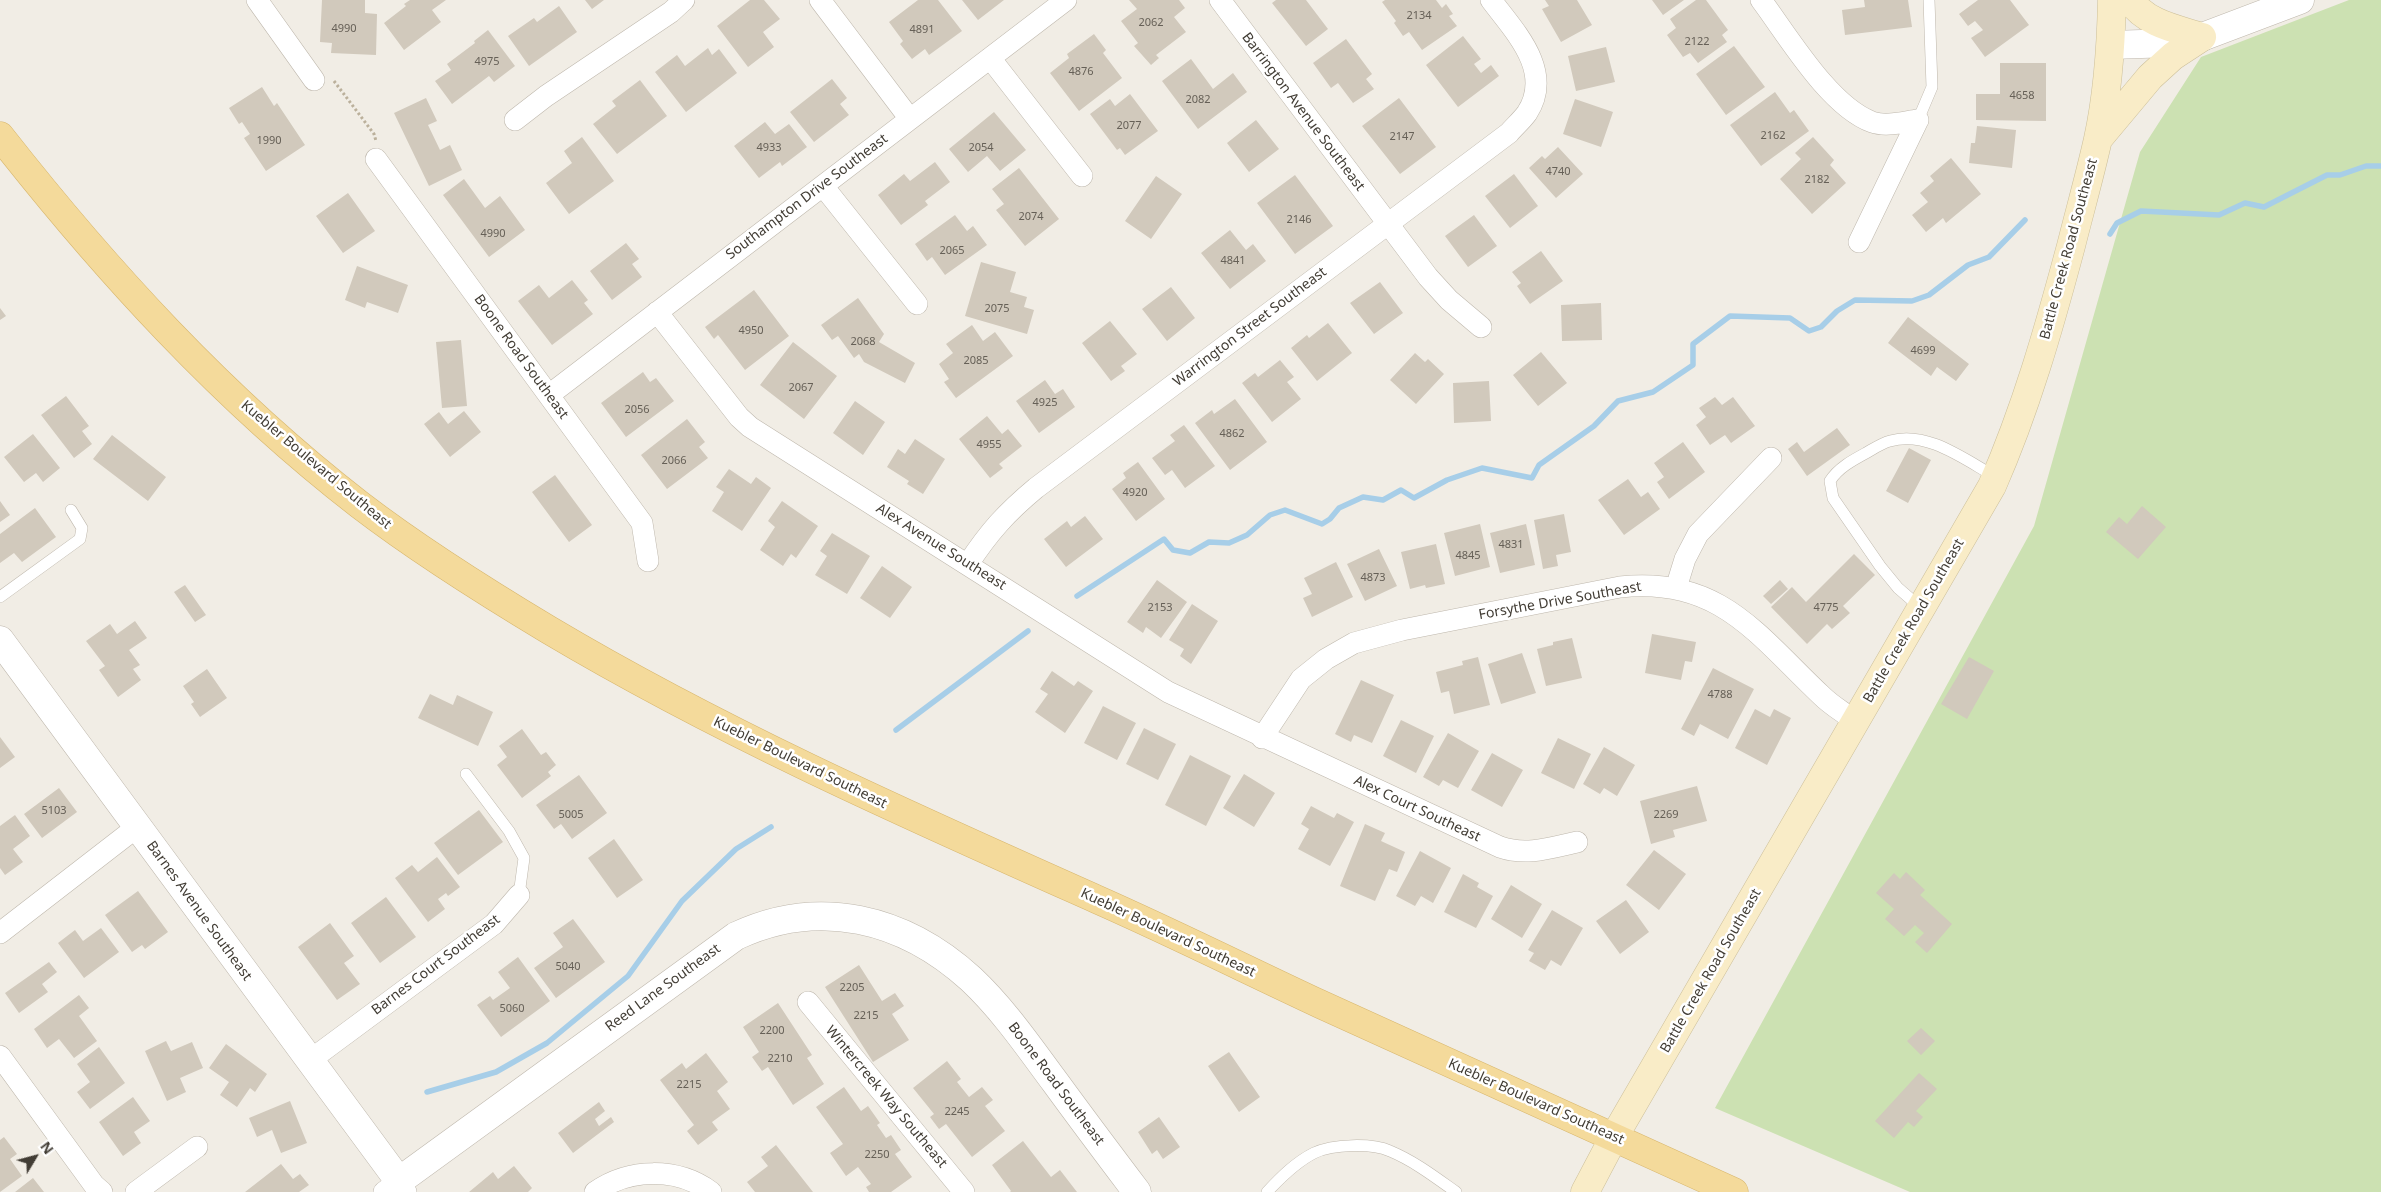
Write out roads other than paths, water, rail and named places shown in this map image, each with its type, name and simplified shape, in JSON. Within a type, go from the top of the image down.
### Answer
[{"type":"main road","name":"Battle Creek Road Southeast","points":[[1585,1192],[1614,1137],[1856,722],[1996,477],[2013,439],[2030,391],[2055,305],[2098,139],[2111,45],[2112,0]]},
{"type":"main road","points":[[2130,0],[2135,7],[2149,18],[2165,26],[2202,37]]},
{"type":"main road","points":[[2098,139],[2150,77],[2173,56],[2202,37]]},
{"type":"main road","name":"Kuebler Boulevard Southeast","points":[[0,136],[88,246],[148,313],[248,409],[358,503],[421,550],[494,597],[597,658],[687,707],[836,782],[1103,902],[1734,1192]]},
{"type":"street","points":[[257,0],[314,80]]},
{"type":"street","points":[[515,120],[546,96],[671,12],[684,0]]},
{"type":"street","points":[[820,0],[910,119]]},
{"type":"street","name":"Southampton Drive Southeast","points":[[549,395],[1066,0]]},
{"type":"street","name":"Barrington Avenue Southeast","points":[[1220,0],[1428,278],[1449,300],[1481,327]]},
{"type":"street","name":"Warrington Street Southeast","points":[[968,564],[990,530],[1010,510],[1508,133],[1527,113],[1535,94],[1536,78],[1534,64],[1526,46],[1491,0]]},
{"type":"street","points":[[1761,0],[1828,90],[1843,103],[1872,122],[1884,124],[1918,120]]},
{"type":"street","points":[[2111,45],[2172,43],[2202,37],[2300,0]]},
{"type":"street","points":[[990,58],[1082,176]]},
{"type":"street","points":[[1859,242],[1918,120]]},
{"type":"street","name":"Boone Road Southeast","points":[[376,159],[642,523],[648,562]]},
{"type":"street","points":[[823,186],[917,304]]},
{"type":"street","name":"Alex Avenue Southeast","points":[[657,312],[739,417],[750,427],[1168,692],[1262,738]]},
{"type":"street","points":[[1676,588],[1685,559],[1698,534],[1771,458]]},
{"type":"street","name":"Forsythe Drive Southeast","points":[[1262,738],[1301,679],[1326,659],[1354,643],[1402,630],[1620,587],[1643,585],[1676,588],[1718,604],[1755,630],[1824,697],[1856,722]]},
{"type":"street","name":"Barnes Avenue Southeast","points":[[0,640],[309,1060],[396,1188]]},
{"type":"street","name":"Alex Court Southeast","points":[[1262,738],[1513,852],[1526,852],[1576,842]]},
{"type":"street","points":[[0,933],[137,827]]},
{"type":"street","name":"Barnes Court Southeast","points":[[309,1060],[494,924],[519,895]]},
{"type":"street","name":"Reed Lane Southeast","points":[[396,1188],[710,952],[751,928],[810,915],[829,915],[864,920],[882,925],[920,943],[971,980]]},
{"type":"street","name":"Boone Road Southeast","points":[[971,980],[1013,1027],[1136,1192]]},
{"type":"street","name":"Wintercreek Way Southeast","points":[[808,1002],[964,1192]]},
{"type":"street","points":[[0,1056],[94,1185],[102,1192]]},
{"type":"street","points":[[136,1192],[197,1146]]},
{"type":"street","points":[[595,1192],[622,1177],[642,1173],[686,1178],[711,1192]]},
{"type":"lane","points":[[1918,120],[1932,87],[1929,0]]},
{"type":"lane","points":[[1921,608],[1898,588],[1880,566],[1833,498],[1830,481],[1852,460],[1889,441],[1903,439],[1932,442],[1996,477]]},
{"type":"lane","points":[[0,597],[80,540],[82,528],[72,510]]},
{"type":"lane","name":"Barnes Court Southeast","points":[[466,774],[509,831],[524,858],[519,895]]},
{"type":"lane","points":[[1267,1192],[1284,1174],[1315,1152],[1355,1145],[1389,1150],[1432,1174],[1456,1192]]},
{"type":"waterway","points":[[2110,234],[2117,223],[2141,211],[2219,215],[2245,203],[2264,207],[2327,175],[2340,175],[2366,166],[2381,166]]},
{"type":"waterway","points":[[1077,596],[1164,539],[1173,550],[1190,553],[1209,542],[1229,543],[1247,535],[1270,515],[1285,510],[1322,524],[1330,519],[1339,508],[1363,497],[1383,500],[1401,490],[1414,498],[1447,480],[1482,468],[1532,478],[1539,465],[1594,426],[1618,401],[1653,392],[1693,365],[1693,344],[1730,316],[1790,318],[1809,331],[1821,327],[1837,311],[1855,300],[1912,301],[1929,295],[1968,265],[1989,257],[2025,220]]},
{"type":"waterway","points":[[896,730],[1028,631]]},
{"type":"waterway","points":[[427,1092],[496,1072],[547,1043],[628,976],[682,901],[736,849],[771,827]]}]
